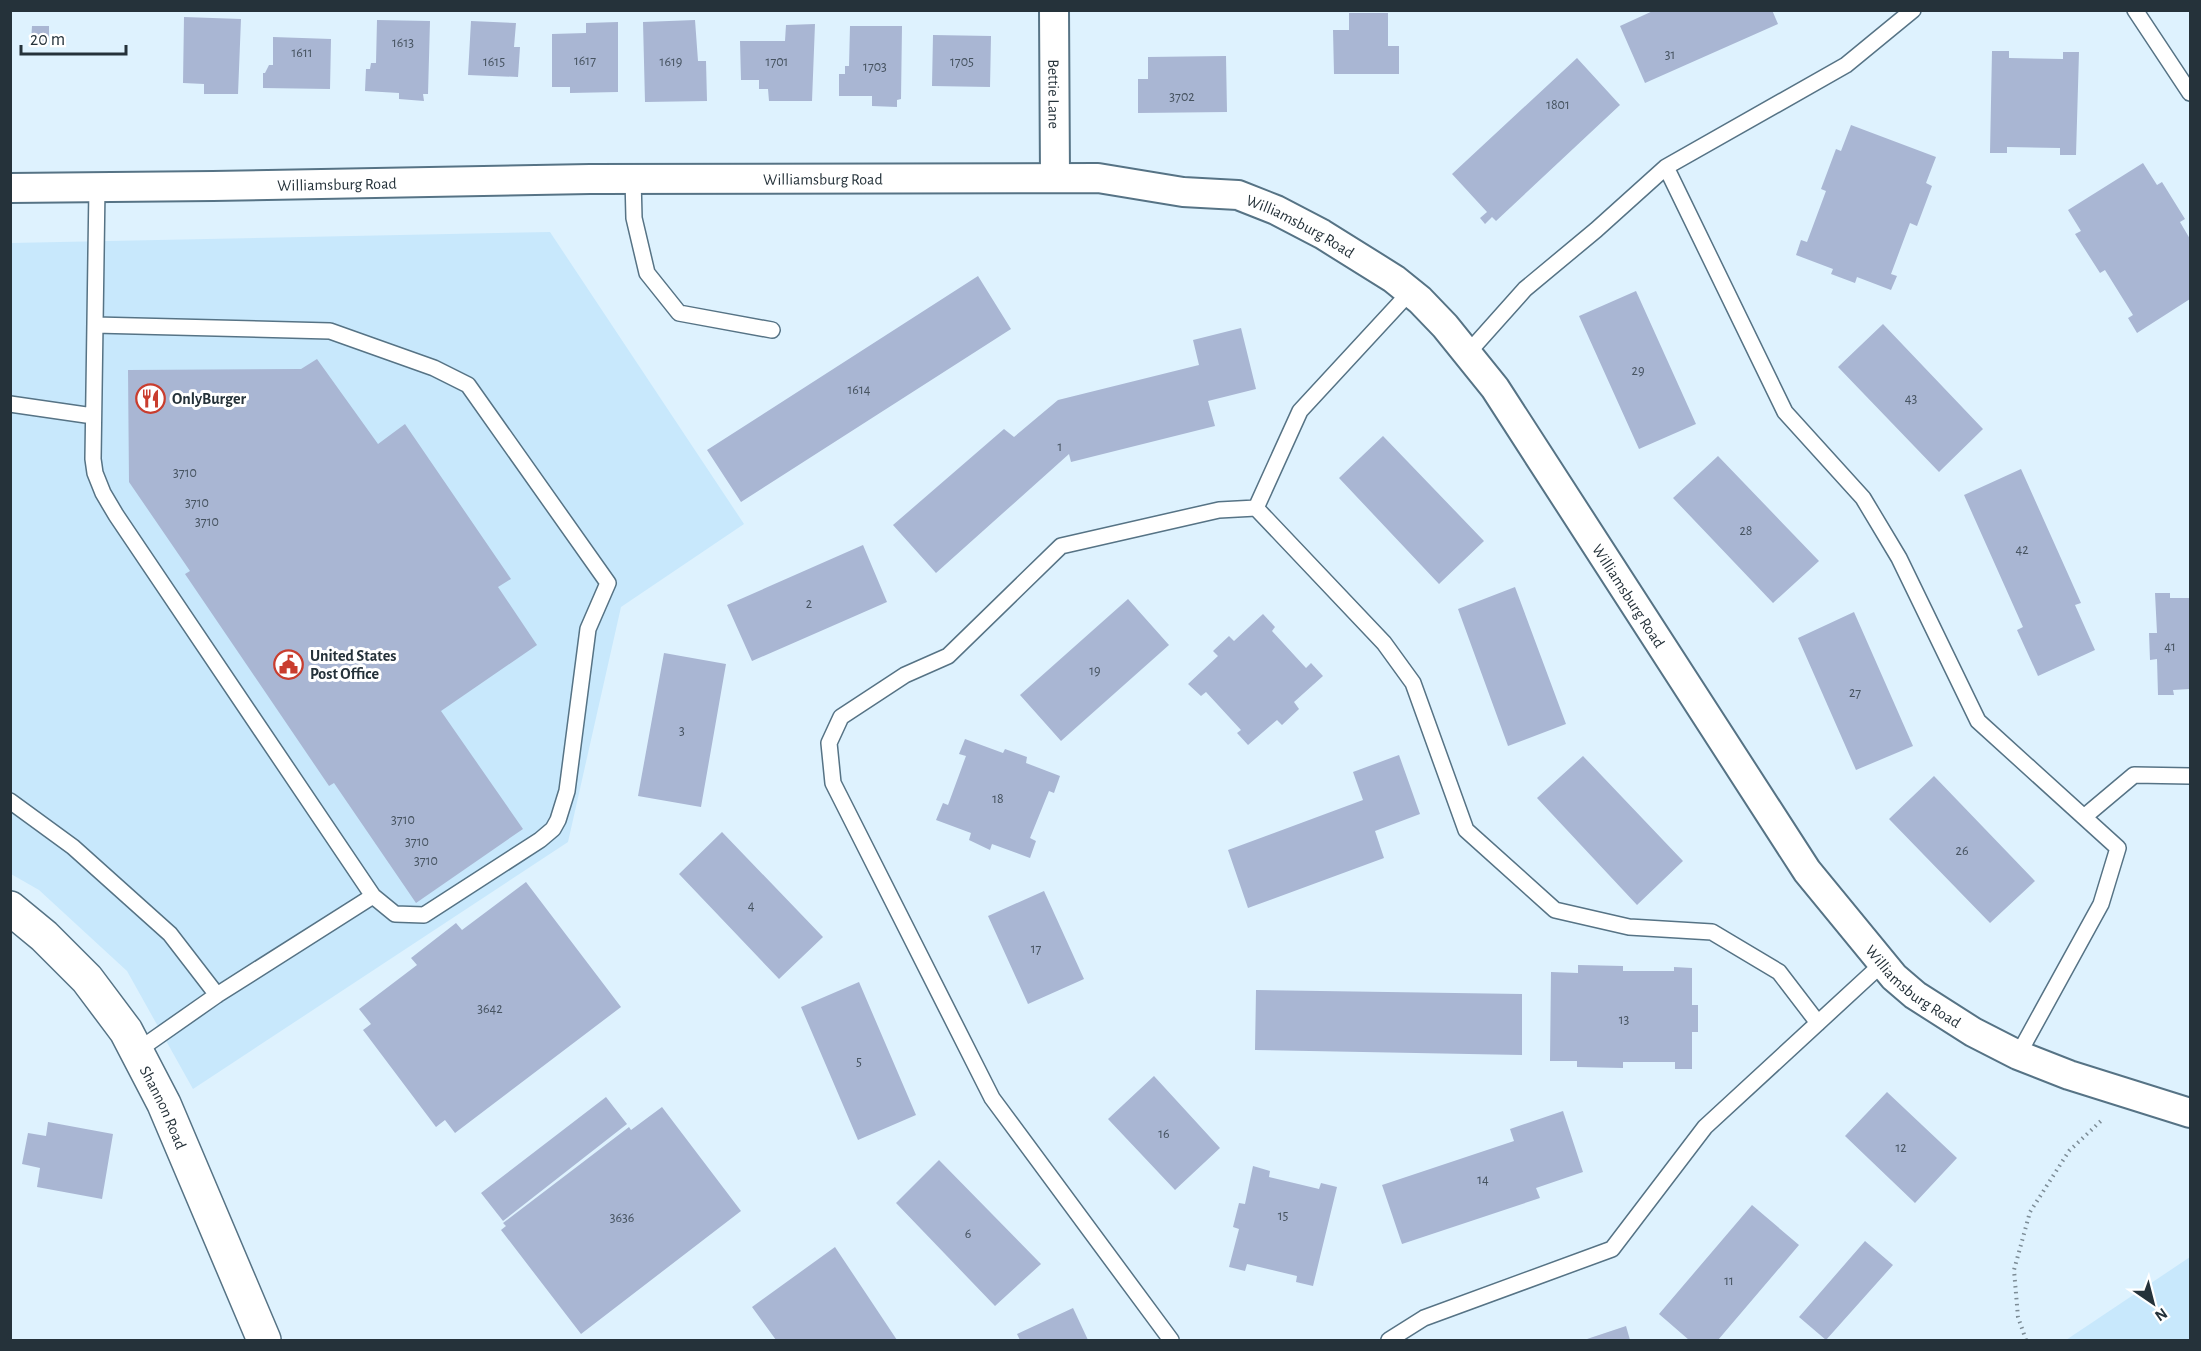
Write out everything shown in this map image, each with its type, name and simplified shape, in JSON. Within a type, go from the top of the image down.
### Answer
[{"type":"street","name":"Bettie Lane","points":[[1054,10],[1055,177]]},
{"type":"street","name":"Williamsburg Road","points":[[10,188],[633,178],[1055,177],[1098,178],[1184,192],[1238,195],[1276,210],[1322,234],[1394,279],[1410,292],[1445,326],[1495,388],[1807,872],[1894,977],[1915,995],[1973,1032],[2018,1055],[2069,1075],[2190,1113]]},
{"type":"street","name":"Shannon Road","points":[[10,908],[44,936],[87,979],[126,1031],[164,1104],[264,1341]]},
{"type":"lane","points":[[1467,354],[1525,289],[1596,230],[1666,167],[1846,65],[1913,10]]},
{"type":"lane","points":[[2135,10],[2190,93]]},
{"type":"lane","points":[[1666,167],[1785,412],[1863,498],[1899,558],[1978,721],[2118,848],[2101,904],[2018,1055]]},
{"type":"lane","points":[[633,178],[634,219],[647,273],[679,313],[772,330]]},
{"type":"lane","points":[[95,325],[330,331],[434,368],[468,385],[608,583],[588,629],[567,791],[553,829],[540,840],[424,915],[395,914],[373,896],[167,593],[107,501],[95,473],[93,416],[97,187]]},
{"type":"lane","points":[[1256,508],[1300,411],[1410,292]]},
{"type":"lane","points":[[10,404],[93,416]]},
{"type":"lane","points":[[1171,1341],[992,1098],[833,783],[829,743],[841,717],[905,675],[948,656],[1061,546],[1219,510],[1256,508],[1384,643],[1413,683],[1466,830],[1555,910],[1629,927],[1712,932],[1779,972],[1818,1023]]},
{"type":"lane","points":[[2084,817],[2134,775],[2190,776]]},
{"type":"lane","points":[[10,801],[73,847],[170,934],[217,995]]},
{"type":"lane","points":[[137,1051],[217,995],[373,896]]},
{"type":"lane","points":[[1389,1341],[1424,1318],[1612,1249],[1705,1127],[1882,963]]},
{"type":"path","points":[[2026,1341],[2018,1317],[2014,1270],[2030,1212],[2069,1150],[2129,1094]]},
{"type":"shaded area","points":[[550,232],[744,524],[621,607],[568,842],[193,1089],[127,971],[39,890],[11,874],[11,243]]},
{"type":"shaded area","points":[[2190,1257],[2190,1340],[2066,1340]]},
{"type":"building","points":[[1655,10],[1772,10],[1778,24],[1645,83],[1620,26]]},
{"type":"building","points":[[1349,13],[1388,13],[1388,46],[1399,46],[1399,74],[1334,74],[1333,30],[1349,30]]},
{"type":"building","points":[[184,17],[241,19],[238,94],[204,94],[204,84],[183,83]]},
{"type":"building","points":[[377,20],[430,21],[428,94],[423,94],[424,101],[399,99],[399,93],[365,91],[366,69],[370,69],[371,63],[376,63]]},
{"type":"building","points":[[695,20],[698,61],[706,61],[707,101],[645,102],[643,22]]},
{"type":"building","points":[[471,21],[516,23],[514,47],[520,47],[518,77],[468,75]]},
{"type":"building","points":[[618,22],[618,92],[570,93],[570,87],[552,87],[552,34],[586,33],[586,23]]},
{"type":"building","points":[[815,24],[812,101],[769,101],[768,89],[759,89],[759,80],[741,80],[740,41],[785,41],[786,25]]},
{"type":"building","points":[[32,26],[49,26],[49,42],[31,42]]},
{"type":"building","points":[[850,26],[902,26],[901,99],[897,100],[897,107],[872,106],[872,96],[839,96],[839,74],[845,74],[845,66],[849,66]]},
{"type":"building","points":[[933,35],[991,36],[990,87],[932,86]]},
{"type":"building","points":[[273,37],[331,39],[330,89],[263,88],[263,73],[269,65],[273,65]]},
{"type":"building","points":[[1992,51],[2009,51],[2009,58],[2063,59],[2063,52],[2079,52],[2076,155],[2060,155],[2060,148],[2007,147],[2007,153],[1990,153]]},
{"type":"building","points":[[1226,56],[1227,112],[1138,113],[1138,79],[1148,79],[1148,57]]},
{"type":"building","points":[[1577,58],[1620,105],[1496,221],[1492,217],[1485,224],[1480,218],[1487,212],[1452,174]]},
{"type":"building","points":[[1851,125],[1936,157],[1926,183],[1932,186],[1917,226],[1910,223],[1891,274],[1897,276],[1891,290],[1857,277],[1855,283],[1831,274],[1833,269],[1796,255],[1801,240],[1807,242],[1826,191],[1821,189],[1836,149],[1841,151]]},
{"type":"building","points":[[2143,163],[2157,185],[2162,182],[2185,219],[2180,222],[2190,239],[2190,299],[2137,333],[2128,318],[2133,315],[2105,270],[2100,273],[2075,234],[2081,231],[2068,210]]},
{"type":"building","points":[[978,276],[1011,329],[741,502],[707,450]]},
{"type":"building","points":[[1636,291],[1696,424],[1639,449],[1579,316]]},
{"type":"building","points":[[1883,324],[1983,429],[1939,472],[1838,367]]},
{"type":"building","points":[[1241,328],[1256,389],[1208,401],[1215,426],[1071,462],[1069,454],[936,573],[893,525],[1004,429],[1014,437],[1058,400],[1199,365],[1193,340]]},
{"type":"building","points":[[317,359],[378,444],[405,424],[511,579],[498,587],[537,645],[441,711],[523,829],[416,903],[334,783],[329,786],[185,574],[190,571],[129,482],[128,370],[301,369]]},
{"type":"building","points":[[1383,436],[1484,541],[1439,584],[1339,478]]},
{"type":"building","points":[[1718,456],[1819,561],[1773,603],[1673,498]]},
{"type":"building","points":[[2021,469],[2081,603],[2075,605],[2095,650],[2038,676],[2017,630],[2023,627],[1964,495]]},
{"type":"building","points":[[863,545],[887,602],[752,661],[727,605]]},
{"type":"building","points":[[1515,587],[1566,724],[1508,746],[1458,609]]},
{"type":"building","points":[[2155,593],[2170,593],[2170,598],[2190,598],[2190,689],[2173,690],[2174,695],[2158,695],[2157,659],[2150,660],[2149,633],[2157,633]]},
{"type":"building","points":[[1128,599],[1169,645],[1061,741],[1020,695]]},
{"type":"building","points":[[1854,612],[1913,746],[1856,770],[1798,638]]},
{"type":"building","points":[[1263,614],[1275,627],[1272,631],[1306,668],[1311,663],[1323,676],[1294,702],[1299,709],[1282,725],[1277,720],[1248,745],[1237,733],[1241,730],[1206,692],[1201,696],[1188,684],[1218,656],[1213,651],[1229,636],[1234,641]]},
{"type":"building","points":[[664,653],[726,664],[701,807],[638,796]]},
{"type":"building","points":[[965,739],[1003,753],[1005,749],[1027,757],[1026,763],[1060,776],[1054,793],[1049,791],[1030,838],[1036,841],[1030,858],[992,844],[990,850],[969,840],[971,833],[936,820],[943,803],[948,805],[966,756],[959,754]]},
{"type":"building","points":[[1399,755],[1420,814],[1375,831],[1384,858],[1248,908],[1228,850],[1363,800],[1353,772]]},
{"type":"building","points":[[1583,756],[1683,861],[1637,905],[1537,798]]},
{"type":"building","points":[[1934,776],[2035,881],[1990,923],[1889,819]]},
{"type":"building","points":[[722,832],[823,937],[779,979],[679,874]]},
{"type":"building","points":[[526,882],[621,1007],[455,1133],[445,1120],[436,1127],[363,1030],[371,1024],[359,1009],[417,965],[411,958],[456,923],[462,930]]},
{"type":"building","points":[[1044,891],[1084,979],[1028,1004],[988,916]]},
{"type":"building","points":[[1578,965],[1623,966],[1623,971],[1674,971],[1674,967],[1692,968],[1692,1005],[1698,1005],[1698,1032],[1692,1032],[1692,1069],[1675,1069],[1675,1062],[1623,1062],[1623,1068],[1577,1067],[1577,1061],[1550,1061],[1551,972],[1578,973]]},
{"type":"building","points":[[859,982],[916,1115],[858,1140],[801,1007]]},
{"type":"building","points":[[1256,990],[1522,994],[1522,1055],[1255,1050]]},
{"type":"building","points":[[1154,1076],[1220,1148],[1175,1190],[1108,1119]]},
{"type":"building","points":[[1887,1092],[1957,1158],[1915,1203],[1845,1136]]},
{"type":"building","points":[[606,1097],[627,1124],[503,1221],[481,1193]]},
{"type":"building","points":[[662,1107],[741,1211],[581,1334],[501,1230],[506,1226],[503,1223],[629,1127],[631,1130]]},
{"type":"building","points":[[1563,1111],[1583,1172],[1536,1188],[1540,1198],[1402,1244],[1382,1185],[1514,1141],[1510,1129]]},
{"type":"building","points":[[48,1122],[113,1134],[102,1199],[37,1187],[40,1168],[22,1164],[28,1133],[46,1136]]},
{"type":"building","points":[[939,1160],[1041,1264],[995,1306],[896,1203]]},
{"type":"building","points":[[1253,1166],[1270,1171],[1269,1177],[1319,1189],[1321,1183],[1337,1187],[1313,1286],[1296,1282],[1297,1276],[1247,1264],[1245,1271],[1229,1267],[1239,1229],[1233,1227],[1239,1203],[1245,1204]]},
{"type":"building","points":[[1752,1205],[1799,1245],[1718,1340],[1689,1340],[1659,1314]]},
{"type":"building","points":[[1865,1241],[1893,1265],[1826,1340],[1799,1317]]},
{"type":"building","points":[[835,1247],[897,1340],[776,1340],[752,1307]]},
{"type":"building","points":[[1073,1308],[1088,1340],[1020,1340],[1017,1334]]},
{"type":"building","points":[[1626,1326],[1630,1340],[1584,1340]]},
{"type":"place","name":"OnlyBurger","points":[[151,398]]},
{"type":"place","name":"United States Post Office","points":[[289,664]]}]
